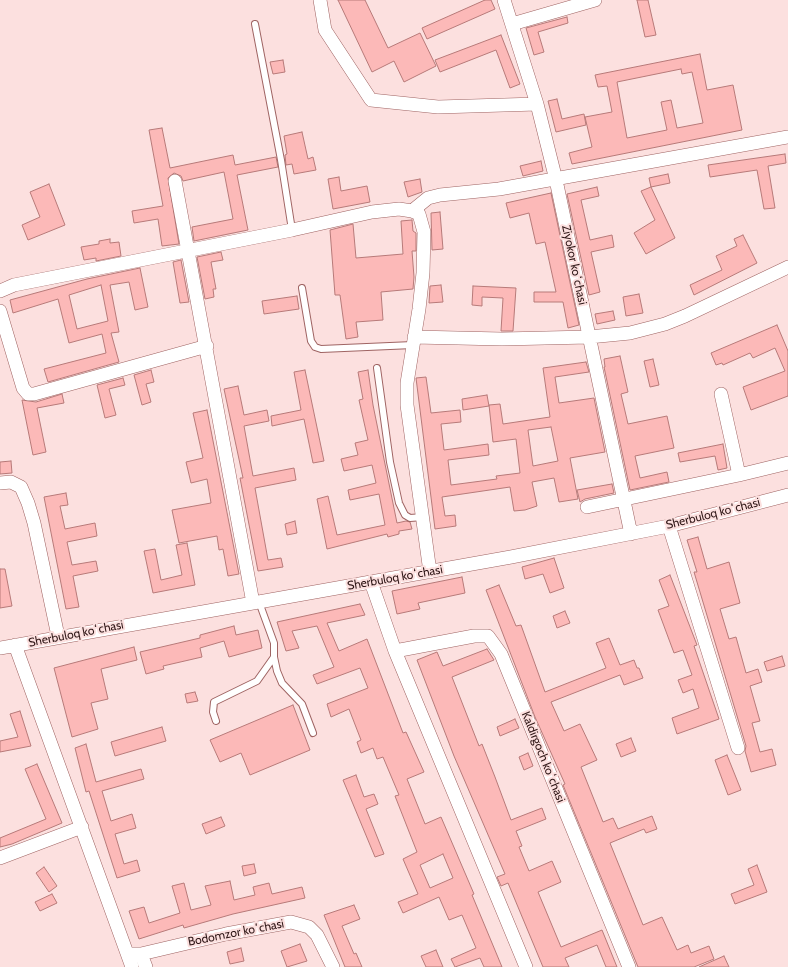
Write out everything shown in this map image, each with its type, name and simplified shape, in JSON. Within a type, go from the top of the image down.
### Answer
[{"type":"street","points":[[320,0],[325,30],[371,100],[438,107],[538,104]]},
{"type":"street","name":"Ziyokor koʻchasi","points":[[504,0],[538,104],[556,180],[631,534]]},
{"type":"street","points":[[512,24],[595,0]]},
{"type":"street","points":[[412,211],[428,198],[440,195],[499,189],[556,180],[788,137]]},
{"type":"street","points":[[175,181],[256,602]]},
{"type":"street","points":[[0,290],[14,285],[292,230],[372,212],[399,209],[412,211],[419,214],[424,232],[421,294],[407,383],[407,405],[430,572]]},
{"type":"street","points":[[414,341],[589,337],[630,333],[665,324],[788,267]]},
{"type":"street","points":[[0,311],[23,388],[28,394],[34,394],[207,346]]},
{"type":"street","points":[[721,394],[739,476]]},
{"type":"street","points":[[587,506],[739,476],[788,463]]},
{"type":"street","points":[[0,483],[11,482],[21,487],[28,503],[34,524],[58,636]]},
{"type":"street","name":"Sherbuloq koʻchasi","points":[[0,648],[58,636],[430,572],[631,534],[787,499]]},
{"type":"street","points":[[669,526],[738,748]]},
{"type":"street","points":[[371,582],[395,651],[526,967]]},
{"type":"street","name":"Kaldirgoch koʻchasi","points":[[395,651],[474,636],[488,636],[501,654],[629,967]]},
{"type":"street","points":[[15,646],[82,827],[134,958],[146,967]]},
{"type":"street","points":[[0,858],[82,827]]},
{"type":"street","name":"Bodomzor koʻchasi","points":[[134,958],[226,934],[291,922],[309,927],[317,935],[333,967]]},
{"type":"lane","points":[[254,24],[281,160],[292,230]]},
{"type":"lane","points":[[302,288],[311,341],[315,347],[321,349],[414,341]]},
{"type":"lane","points":[[377,368],[390,462],[399,503],[405,515],[410,518],[423,517]]},
{"type":"lane","points":[[256,602],[274,643],[274,657],[277,671],[282,683],[302,704],[313,733]]},
{"type":"lane","points":[[216,721],[213,712],[214,702],[257,681],[274,657]]},
{"type":"building","points":[[338,0],[365,0],[388,48],[420,33],[436,66],[404,82],[394,61],[372,72]]},
{"type":"building","points":[[485,0],[491,0],[495,9],[427,39],[422,28]]},
{"type":"building","points":[[637,0],[648,0],[656,35],[645,37]]},
{"type":"building","points":[[567,17],[568,23],[538,32],[544,52],[534,55],[526,28]]},
{"type":"building","points":[[501,35],[520,84],[510,88],[496,50],[440,72],[435,60]]},
{"type":"building","points":[[700,54],[707,90],[733,85],[742,130],[572,164],[569,153],[592,147],[585,117],[612,112],[607,86],[598,87],[595,75]],"holes":[[[681,69],[682,74],[692,72],[703,123],[677,128],[671,100],[661,102],[667,130],[627,138],[617,82]]]},
{"type":"building","points":[[283,60],[285,72],[273,74],[270,62]]},
{"type":"building","points":[[557,99],[562,119],[584,114],[586,125],[556,132],[548,101]]},
{"type":"building","points":[[162,128],[170,168],[233,155],[235,165],[276,157],[278,167],[237,175],[248,230],[194,241],[192,227],[233,219],[224,172],[183,181],[181,176],[174,173],[168,178],[179,244],[162,246],[158,219],[134,223],[132,211],[163,206],[149,130]]},
{"type":"building","points":[[302,132],[308,159],[313,157],[316,170],[294,174],[292,164],[286,165],[285,155],[287,154],[284,136]]},
{"type":"building","points":[[785,154],[786,163],[768,166],[775,208],[764,209],[757,170],[710,177],[708,165]]},
{"type":"building","points":[[541,161],[543,171],[523,176],[520,166]]},
{"type":"building","points":[[668,174],[670,183],[651,187],[649,178]]},
{"type":"building","points":[[339,177],[341,191],[367,186],[370,202],[333,209],[328,179]]},
{"type":"building","points":[[420,179],[422,192],[408,197],[404,182]]},
{"type":"building","points":[[49,184],[65,225],[28,240],[22,225],[40,217],[30,192]]},
{"type":"building","points":[[597,187],[599,196],[581,200],[590,240],[612,235],[614,247],[591,252],[600,292],[589,295],[567,194]]},
{"type":"building","points":[[651,187],[675,238],[646,254],[634,233],[655,220],[641,191]]},
{"type":"building","points":[[551,193],[579,325],[568,328],[563,302],[534,302],[534,292],[556,292],[545,242],[536,244],[529,213],[510,218],[506,203]]},
{"type":"building","points":[[440,212],[443,249],[432,250],[431,213]]},
{"type":"building","points":[[412,220],[413,231],[416,233],[416,251],[412,251],[414,277],[413,289],[381,292],[383,320],[356,322],[358,337],[346,339],[340,295],[335,295],[330,230],[353,224],[356,258],[403,254],[401,221]]},
{"type":"building","points":[[743,235],[757,263],[694,295],[690,285],[722,270],[716,256],[737,246],[734,239]]},
{"type":"building","points":[[110,239],[110,243],[119,242],[121,256],[96,261],[96,258],[84,260],[81,247],[99,244],[99,241]]},
{"type":"building","points":[[221,252],[223,260],[211,262],[216,289],[213,289],[214,297],[205,299],[197,257]]},
{"type":"building","points":[[181,260],[189,302],[180,303],[173,262]]},
{"type":"building","points":[[140,268],[148,307],[135,310],[129,282],[110,285],[119,332],[111,333],[119,362],[48,382],[44,369],[106,353],[102,334],[69,343],[58,299],[13,313],[10,300],[87,279]],"holes":[[[101,285],[108,321],[77,329],[69,295]]]},
{"type":"building","points":[[441,285],[443,302],[429,303],[430,286]]},
{"type":"building","points":[[473,286],[516,288],[513,331],[501,331],[503,298],[482,297],[482,306],[472,305]]},
{"type":"building","points":[[639,294],[643,313],[626,316],[623,297]]},
{"type":"building","points":[[297,296],[299,309],[264,314],[262,301]]},
{"type":"building","points":[[613,311],[615,320],[597,324],[595,314]]},
{"type":"building","points":[[777,325],[788,351],[788,396],[751,410],[743,387],[785,371],[775,348],[753,358],[750,353],[723,365],[722,363],[716,365],[711,353]]},
{"type":"building","points":[[620,356],[628,392],[621,394],[628,424],[667,416],[674,448],[635,456],[640,478],[667,472],[669,482],[630,490],[604,367],[604,359]]},
{"type":"building","points":[[653,359],[659,385],[650,387],[644,361]]},
{"type":"building","points":[[586,362],[589,372],[555,377],[559,403],[594,398],[605,452],[570,458],[578,499],[559,502],[554,478],[532,482],[537,506],[525,510],[514,511],[510,487],[442,497],[445,516],[455,515],[456,526],[435,529],[416,378],[426,377],[431,413],[460,410],[461,422],[441,424],[444,450],[488,444],[489,455],[448,460],[451,485],[497,479],[496,476],[520,473],[516,439],[493,442],[489,405],[500,404],[503,424],[550,417],[543,368]],"holes":[[[551,427],[558,461],[533,466],[528,430]]]},
{"type":"building","points":[[151,370],[154,382],[146,384],[151,402],[142,405],[134,375]]},
{"type":"building","points":[[305,370],[324,461],[313,463],[304,419],[272,426],[271,416],[301,410],[294,372]]},
{"type":"building","points":[[368,370],[373,405],[397,523],[406,521],[410,522],[412,529],[399,531],[399,534],[388,537],[387,534],[327,549],[317,499],[328,496],[337,535],[385,525],[379,494],[350,500],[348,490],[376,483],[372,465],[344,471],[341,459],[358,455],[355,443],[368,440],[359,400],[363,399],[358,372]]},
{"type":"building","points":[[123,378],[125,385],[109,389],[116,415],[105,418],[97,385]]},
{"type":"building","points":[[238,386],[244,415],[267,410],[269,421],[244,426],[253,476],[294,468],[296,480],[255,488],[268,560],[281,558],[283,567],[258,571],[240,478],[243,478],[224,389]]},
{"type":"building","points":[[62,394],[64,403],[37,408],[46,452],[33,455],[22,400],[36,402]]},
{"type":"building","points":[[487,395],[489,406],[463,410],[462,399]]},
{"type":"building","points":[[207,410],[239,574],[228,576],[223,549],[219,550],[217,536],[179,543],[172,510],[211,503],[207,479],[191,483],[186,462],[203,458],[193,413]]},
{"type":"building","points":[[723,444],[727,468],[718,470],[715,456],[680,462],[678,453]]},
{"type":"building","points":[[11,461],[12,473],[0,474],[0,462]]},
{"type":"building","points":[[612,484],[614,493],[585,499],[580,502],[577,490]]},
{"type":"building","points":[[66,493],[68,505],[60,506],[65,529],[95,523],[97,536],[67,542],[72,565],[96,561],[98,571],[73,576],[79,607],[66,609],[44,497]]},
{"type":"building","points":[[295,521],[297,533],[287,535],[285,524]]},
{"type":"building","points":[[698,537],[707,569],[729,562],[740,603],[720,609],[729,639],[736,637],[746,673],[758,669],[762,682],[750,686],[760,721],[752,723],[760,752],[772,749],[776,765],[751,772],[745,751],[746,746],[694,572],[697,572],[687,540]]},
{"type":"building","points":[[187,543],[195,585],[153,593],[144,551],[155,549],[161,580],[182,575],[176,545]]},
{"type":"building","points":[[554,558],[564,588],[550,593],[543,574],[525,579],[522,567]]},
{"type":"building","points":[[0,569],[5,569],[12,606],[0,608]]},
{"type":"building","points":[[670,575],[697,645],[694,646],[719,719],[677,734],[672,718],[699,708],[693,689],[683,693],[678,680],[692,675],[683,650],[674,653],[658,610],[669,606],[659,580]]},
{"type":"building","points":[[462,577],[465,593],[418,603],[420,609],[397,614],[392,591]]},
{"type":"building","points":[[499,585],[516,626],[521,625],[545,692],[606,668],[596,643],[609,638],[620,665],[634,660],[637,668],[639,668],[643,678],[624,685],[620,675],[551,702],[564,731],[580,724],[597,760],[581,767],[603,822],[613,818],[618,829],[652,816],[657,829],[646,833],[644,829],[610,843],[643,925],[662,917],[677,950],[688,945],[691,953],[709,946],[714,959],[694,967],[638,967],[563,785],[565,784],[535,717],[486,590]]},
{"type":"building","points":[[360,604],[365,615],[327,623],[339,651],[367,639],[403,733],[406,732],[424,772],[407,779],[425,824],[441,817],[474,894],[472,895],[502,967],[484,967],[480,958],[455,967],[451,959],[476,948],[462,915],[449,920],[439,897],[403,913],[398,902],[418,894],[403,859],[417,852],[395,796],[399,795],[383,757],[377,759],[373,748],[361,753],[357,742],[361,740],[349,709],[331,717],[327,704],[368,688],[360,668],[317,684],[313,675],[334,667],[317,626],[292,631],[299,648],[286,651],[277,622]],"holes":[[[443,854],[453,878],[430,888],[420,865]]]},
{"type":"building","points":[[565,611],[570,623],[557,628],[553,616]]},
{"type":"building","points":[[234,626],[236,635],[258,630],[262,648],[229,657],[224,641],[200,648],[202,657],[163,666],[164,669],[146,674],[140,652],[200,638],[200,635]]},
{"type":"building","points":[[134,647],[137,660],[101,669],[108,699],[91,703],[98,729],[72,737],[54,668]]},
{"type":"building","points":[[487,649],[494,660],[452,677],[479,746],[482,744],[511,820],[542,808],[546,819],[516,831],[522,846],[519,847],[529,871],[552,861],[561,882],[538,892],[561,947],[602,930],[617,967],[606,967],[597,945],[565,958],[569,967],[543,967],[508,883],[501,886],[497,877],[505,874],[454,756],[417,660],[437,652],[443,666]]},
{"type":"building","points":[[782,656],[785,666],[767,671],[764,662]]},
{"type":"building","points":[[195,692],[198,701],[187,703],[185,694]]},
{"type":"building","points":[[293,705],[310,750],[250,775],[241,753],[220,762],[210,740]]},
{"type":"building","points":[[20,711],[31,746],[0,752],[0,741],[18,737],[10,714]]},
{"type":"building","points":[[515,719],[519,728],[500,736],[497,727]]},
{"type":"building","points":[[162,727],[166,741],[115,756],[111,742]]},
{"type":"building","points":[[631,738],[636,751],[621,757],[616,744]]},
{"type":"building","points":[[86,744],[96,782],[141,769],[144,779],[102,791],[111,821],[132,814],[136,828],[115,834],[124,864],[137,860],[140,871],[117,878],[89,791],[86,792],[75,748]]},
{"type":"building","points":[[528,753],[533,766],[524,770],[519,757]]},
{"type":"building","points":[[727,755],[741,790],[728,795],[715,760]]},
{"type":"building","points":[[37,764],[62,823],[12,844],[0,847],[0,838],[46,819],[25,769]]},
{"type":"building","points":[[356,775],[364,797],[374,794],[378,804],[366,809],[384,854],[375,857],[343,780]]},
{"type":"building","points":[[221,817],[225,826],[206,834],[202,824]]},
{"type":"building","points":[[254,864],[256,873],[244,876],[242,866]]},
{"type":"building","points":[[757,865],[767,892],[735,904],[731,894],[754,885],[748,869]]},
{"type":"building","points":[[44,867],[57,886],[49,892],[36,873]]},
{"type":"building","points":[[230,881],[234,900],[255,895],[253,887],[269,883],[272,894],[302,887],[305,898],[233,914],[184,928],[183,925],[139,939],[129,911],[144,907],[149,923],[180,913],[172,886],[184,883],[191,910],[211,905],[205,886]]},
{"type":"building","points":[[52,894],[57,903],[40,911],[35,902]]},
{"type":"building","points":[[354,905],[360,919],[342,926],[354,954],[356,953],[362,967],[345,967],[324,915]]},
{"type":"building","points":[[300,944],[307,961],[287,967],[281,951]]},
{"type":"building","points":[[241,948],[244,961],[230,964],[227,952]]},
{"type":"building","points":[[436,950],[443,967],[426,967],[421,956]]},
{"type":"building","points":[[724,956],[729,967],[699,967]]}]
